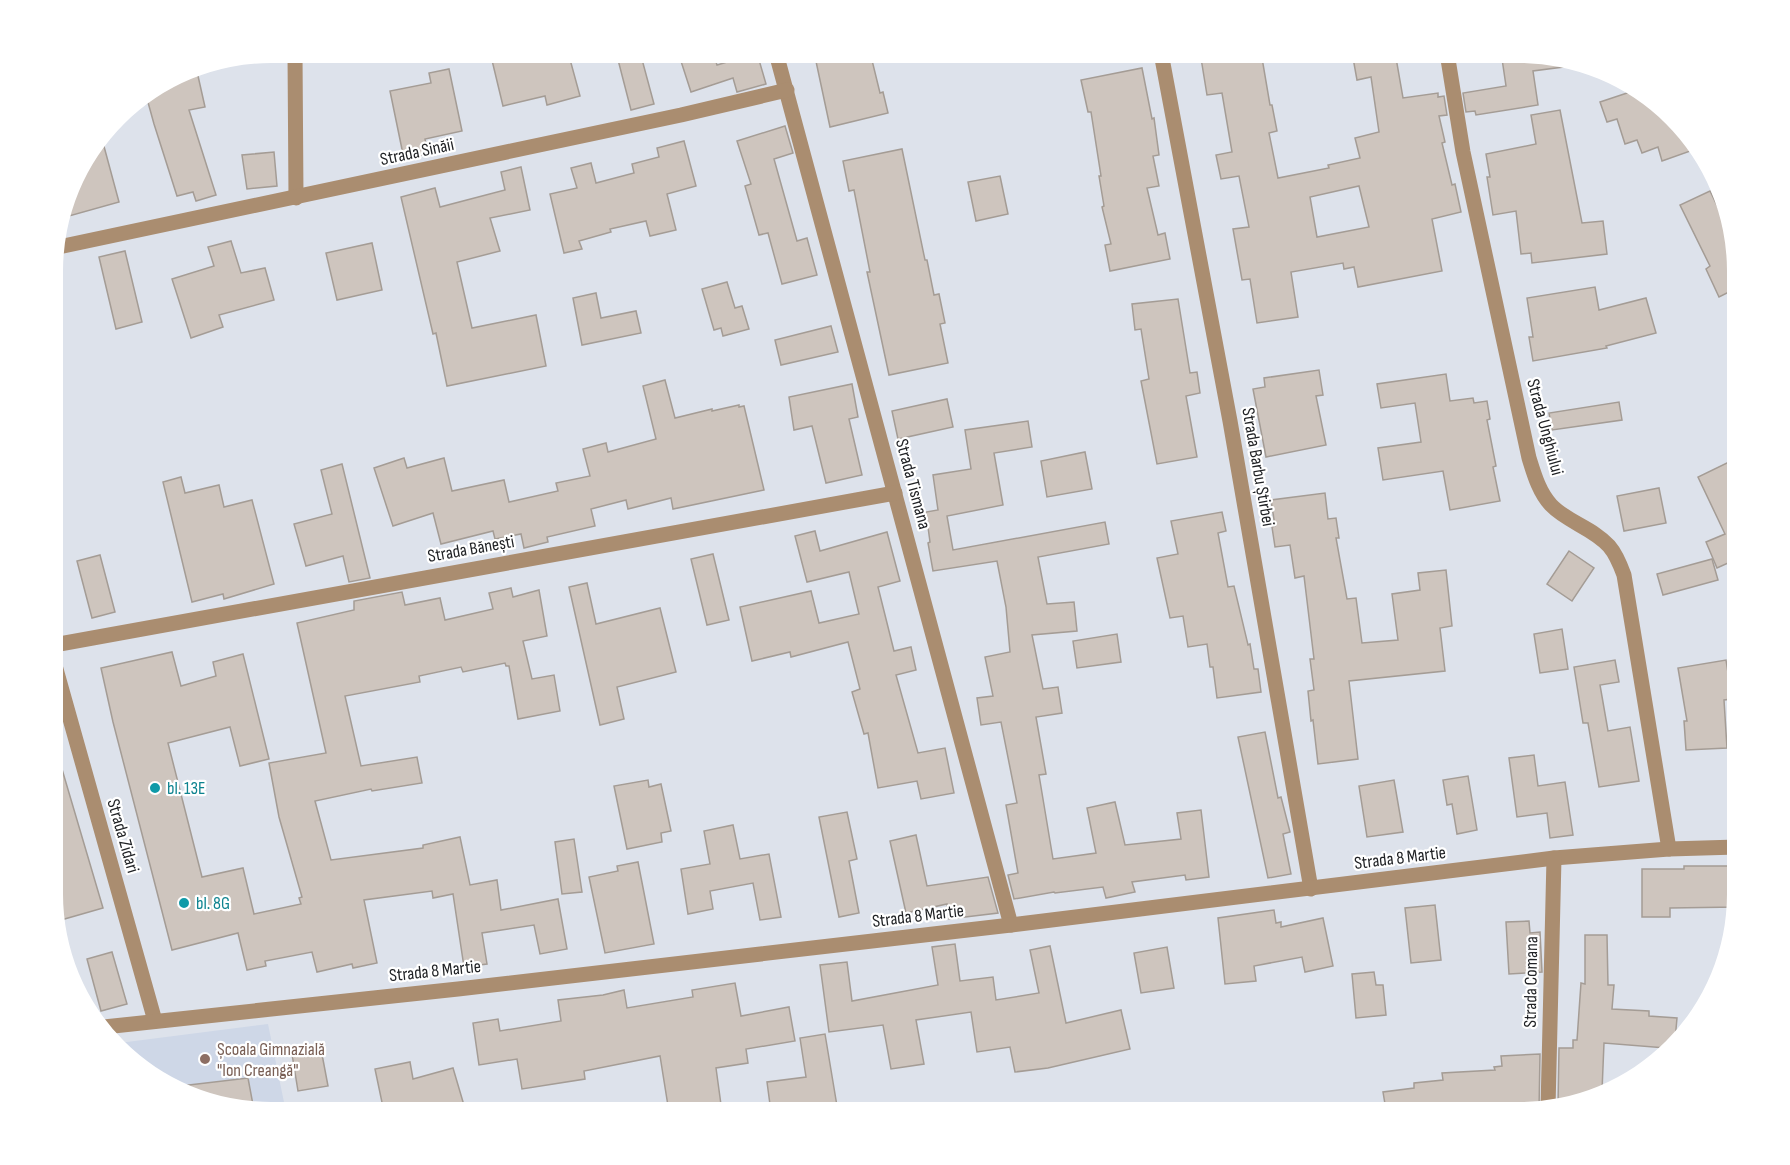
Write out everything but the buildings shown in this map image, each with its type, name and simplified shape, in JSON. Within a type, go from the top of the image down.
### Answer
[{"type":"street","points":[[295,63],[296,198]]},
{"type":"street","name":"Strada Tismana","points":[[779,63],[1011,925]]},
{"type":"street","name":"Strada Barbu Știrbei","points":[[1163,63],[1230,421],[1311,889]]},
{"type":"street","name":"Strada Unghiului","points":[[1449,63],[1463,152],[1528,458],[1549,504],[1567,519],[1608,545],[1618,559],[1624,575],[1669,849]]},
{"type":"street","name":"Strada Sinăii","points":[[65,246],[681,115],[787,90]]},
{"type":"street","name":"Strada Bănești","points":[[63,643],[895,493]]},
{"type":"street","name":"Strada Zidari","points":[[63,694],[155,1021]]},
{"type":"street","name":"Strada 8 Martie","points":[[111,1026],[458,989],[1011,925],[1554,858],[1669,849],[1727,847]]},
{"type":"street","name":"Strada Comana","points":[[1548,1100],[1554,858]]},
{"type":"shaded area","name":"Școala Gimnazială \"Ion Creangă\"","points":[[268,1024],[284,1102],[244,1100],[204,1091],[179,1081],[155,1067],[126,1042]]},
{"type":"place","name":"bl. 13E","points":[[155,788]]},
{"type":"place","name":"bl. 8G","points":[[184,903]]},
{"type":"place","name":"Școala Gimnazială \"Ion Creangă\"","points":[[205,1059]]}]
